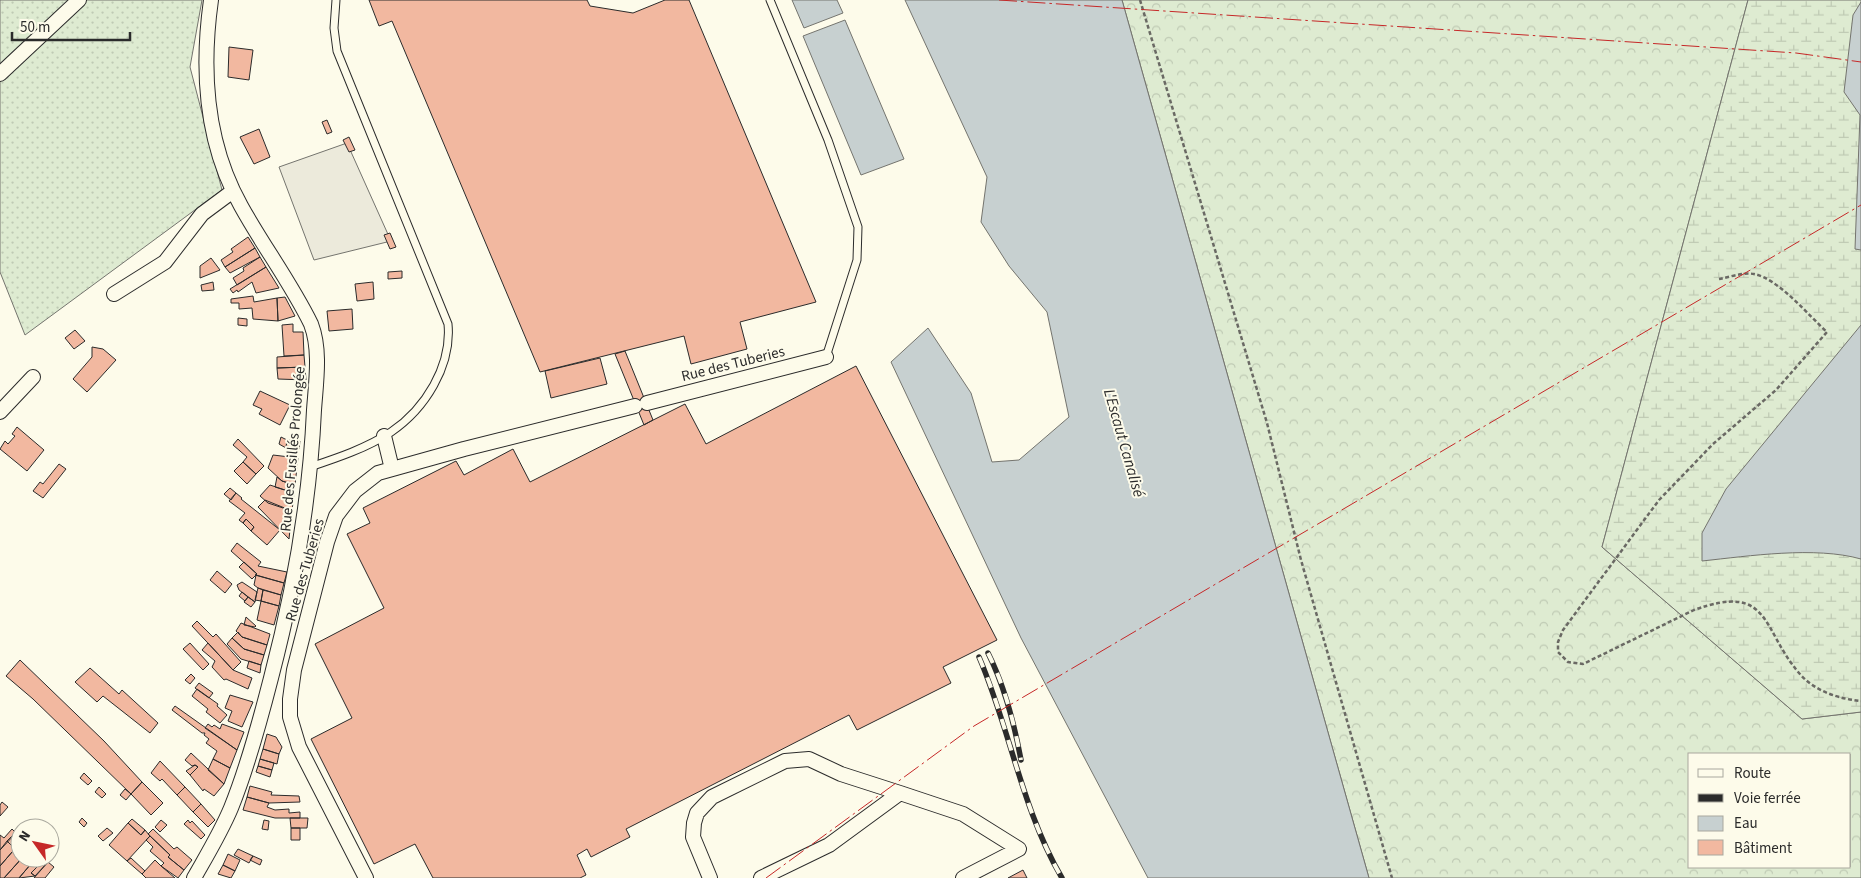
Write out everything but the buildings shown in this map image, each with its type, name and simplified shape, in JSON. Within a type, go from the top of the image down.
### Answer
[{"type":"street","points":[[0,74],[79,0]]},
{"type":"street","name":"Rue des Fusillés Prolongée","points":[[194,878],[231,808],[264,706],[294,583],[310,468],[316,363],[313,330],[233,191],[219,155],[207,98],[205,62],[211,0]]},
{"type":"street","points":[[114,294],[165,262],[208,209],[233,191]]},
{"type":"street","name":"Rue des Tuberies","points":[[366,878],[296,741],[290,717],[290,699],[297,659],[333,524],[345,504],[372,476],[392,469],[826,358]]},
{"type":"street","points":[[0,412],[33,377]]},
{"type":"street","points":[[384,436],[392,469]]},
{"type":"street","points":[[710,878],[693,837],[697,813],[712,797],[784,761],[809,759],[841,774],[968,817],[1019,849],[963,878]]},
{"type":"street","points":[[761,878],[829,845],[900,793]]},
{"type":"lane","points":[[310,468],[335,459],[384,436],[411,414],[434,385],[445,355],[448,324],[340,59],[334,28],[336,0]]},
{"type":"lane","points":[[770,0],[828,140],[858,227],[857,260],[826,358]]},
{"type":"path","points":[[1140,0],[1265,414],[1301,560],[1392,878]]},
{"type":"path","points":[[1719,279],[1745,273],[1765,278],[1776,284],[1827,332],[1776,390],[1714,444],[1659,500],[1563,630],[1558,642],[1558,652],[1568,662],[1583,664],[1694,610],[1711,604],[1744,602],[1762,615],[1794,667],[1807,681],[1834,696],[1861,701]]},
{"type":"green space","points":[[0,0],[202,0],[190,67],[222,190],[25,335],[0,272]]},
{"type":"green space","points":[[1122,0],[1748,0],[1602,547],[1802,719],[1861,712],[1861,878],[1369,878]]},
{"type":"green space","points":[[1748,0],[1861,0],[1861,712],[1802,719],[1602,547]]},
{"type":"shaded area","points":[[347,143],[391,241],[314,260],[279,167]]},
{"type":"water","points":[[792,0],[837,0],[843,13],[804,28]]},
{"type":"water","name":"L'Escaut Canalisé","points":[[905,0],[1122,0],[1369,878],[1148,878],[1021,638],[891,362],[928,328],[971,393],[992,462],[1019,460],[1069,417],[1047,312],[1009,266],[981,222],[987,177]]},
{"type":"water","points":[[1861,2],[1861,250],[1855,249],[1860,115],[1844,92],[1853,15]]},
{"type":"water","points":[[845,20],[904,159],[861,175],[803,36]]},
{"type":"water","points":[[1861,325],[1861,559],[1823,553],[1782,553],[1702,561],[1702,533],[1726,489]]},
{"type":"railway","points":[[988,653],[1008,705],[1021,760]]},
{"type":"railway","points":[[979,657],[990,684],[1026,797],[1048,852],[1062,878]]},
{"type":"power","points":[[999,0],[1796,53],[1861,62]]},
{"type":"power","points":[[766,878],[974,726],[1861,205]]}]
